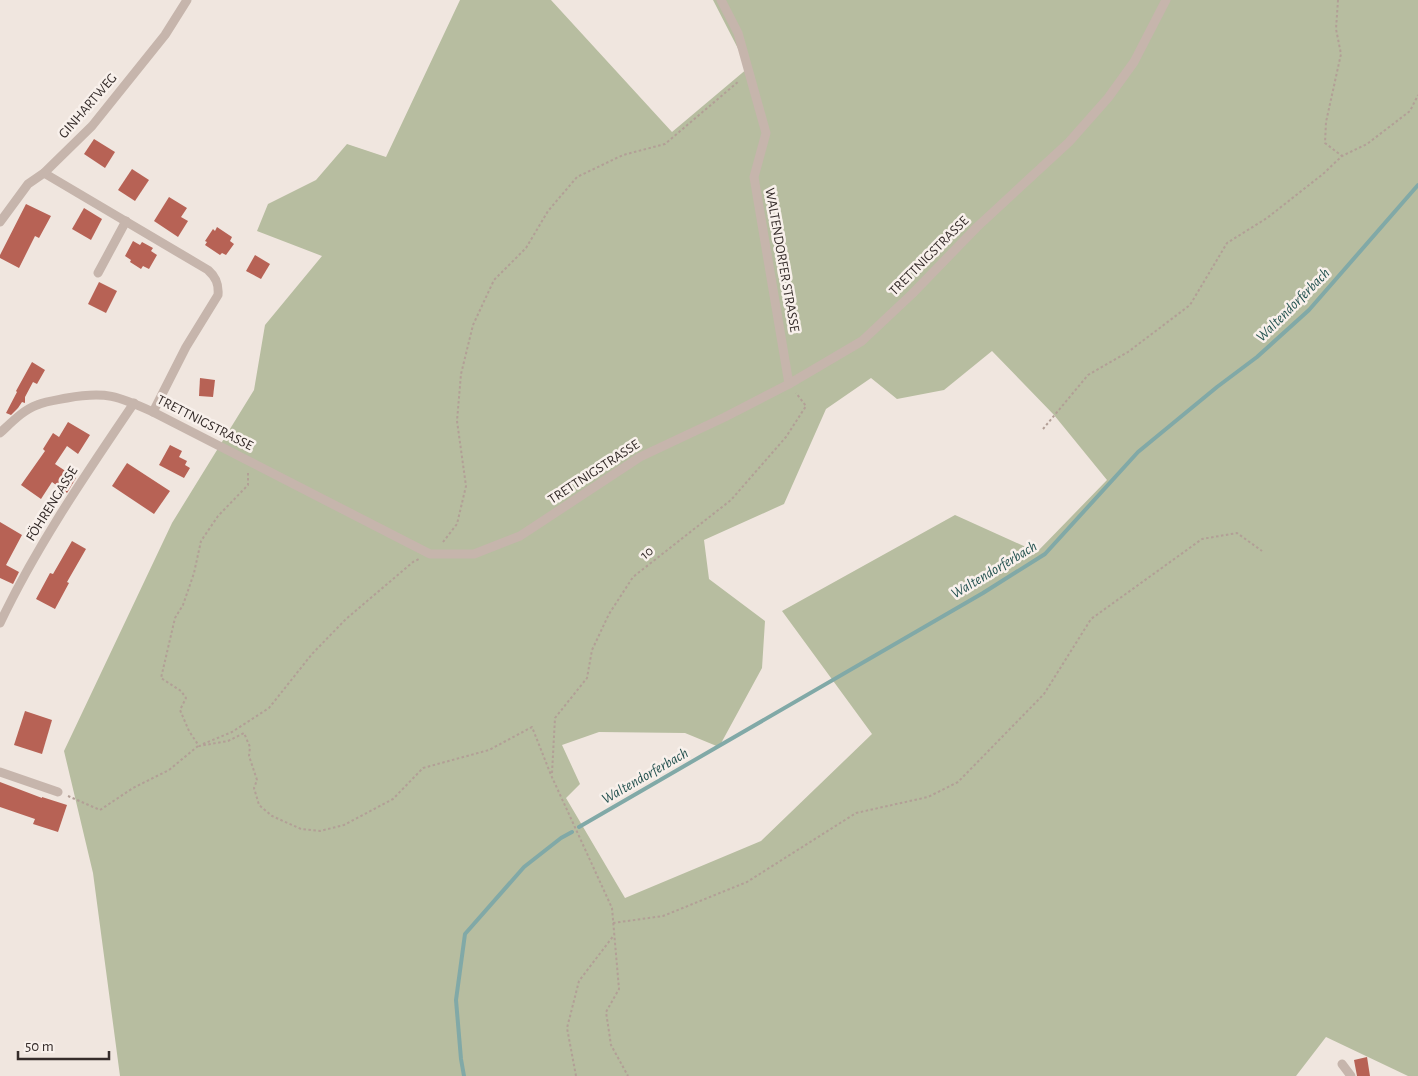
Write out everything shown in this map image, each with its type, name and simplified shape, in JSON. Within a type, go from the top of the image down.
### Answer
[{"type":"street","name":"GINHARTWEG","points":[[0,222],[28,184],[44,173],[92,126],[165,35],[187,0]]},
{"type":"street","name":"WALTENDORFER STRASSE","points":[[721,0],[738,33],[766,133],[754,176],[789,384]]},
{"type":"street","name":"TRETTNIGSTRASSE","points":[[0,432],[37,405],[80,396],[101,394],[112,396],[153,412],[433,552],[474,554],[520,536],[640,457],[726,417],[789,384],[862,341],[912,294],[977,227],[1069,142],[1108,98],[1134,62],[1166,0]]},
{"type":"street","points":[[44,173],[208,270],[217,281],[218,295],[186,347],[153,412]]},
{"type":"street","points":[[98,273],[126,221]]},
{"type":"street","name":"FÖHRENGASSE","points":[[0,623],[66,505],[134,403]]},
{"type":"street","points":[[0,772],[58,792]]},
{"type":"street","points":[[1342,1064],[1351,1076]]},
{"type":"path","points":[[1338,0],[1336,29],[1341,54],[1326,122],[1325,143],[1342,156]]},
{"type":"path","points":[[58,792],[100,810],[133,788],[168,770],[199,746],[232,732],[269,708],[312,654],[346,618],[413,562],[433,552],[457,524],[466,486],[457,421],[461,374],[474,326],[494,280],[526,248],[548,211],[577,177],[623,155],[665,144],[749,73]]},
{"type":"path","points":[[1042,429],[1088,376],[1128,352],[1190,305],[1227,243],[1267,218],[1323,174],[1342,156],[1367,144],[1410,110],[1418,95]]},
{"type":"path","name":"10","points":[[551,775],[556,718],[587,678],[592,650],[609,614],[633,577],[731,500],[786,437],[806,406],[789,384]]},
{"type":"path","points":[[199,746],[189,731],[180,710],[186,698],[181,691],[161,678],[175,618],[183,605],[194,573],[201,541],[218,516],[248,485],[249,460]]},
{"type":"path","points":[[613,923],[663,916],[747,882],[856,813],[928,797],[958,782],[1044,694],[1091,619],[1202,539],[1237,533],[1262,551]]},
{"type":"path","points":[[199,746],[228,741],[244,733],[250,747],[249,756],[257,780],[254,788],[259,805],[272,816],[301,830],[320,831],[344,825],[393,799],[423,768],[489,750],[532,727],[551,775],[612,908],[619,989],[606,1012],[611,1045],[628,1076]]},
{"type":"path","points":[[576,1076],[567,1028],[579,981],[614,935]]},
{"type":"green space","points":[[460,0],[551,0],[672,132],[748,68],[713,0],[1418,0],[1418,1076],[1408,1076],[1326,1037],[1296,1076],[120,1076],[93,873],[64,751],[172,523],[254,390],[265,325],[322,256],[257,231],[268,204],[316,180],[347,144],[386,157]],"holes":[[[992,351],[1054,415],[1107,480],[1037,552],[955,515],[782,611],[872,734],[761,841],[625,898],[566,798],[580,784],[562,745],[599,732],[685,733],[719,747],[762,668],[765,621],[709,579],[704,540],[784,504],[826,409],[871,378],[897,399],[944,390]]]},
{"type":"building","points":[[94,139],[115,152],[105,168],[84,154]]},
{"type":"building","points":[[132,169],[149,180],[135,201],[118,190]]},
{"type":"building","points":[[169,197],[187,208],[181,217],[188,221],[178,237],[154,221]]},
{"type":"building","points":[[26,204],[51,216],[39,238],[35,236],[19,268],[0,258],[0,255]]},
{"type":"building","points":[[84,208],[102,219],[91,240],[72,229]]},
{"type":"building","points":[[217,227],[232,237],[230,241],[234,244],[226,255],[222,253],[220,255],[205,245],[207,242],[205,241],[213,229],[215,231]]},
{"type":"building","points":[[133,241],[140,245],[142,242],[153,248],[151,251],[157,255],[149,269],[143,266],[141,269],[130,262],[131,260],[125,256]]},
{"type":"building","points":[[255,255],[270,264],[261,279],[246,271]]},
{"type":"building","points":[[99,282],[117,291],[106,313],[88,304]]},
{"type":"building","points":[[32,362],[45,370],[37,384],[33,382],[25,397],[25,403],[22,402],[11,415],[6,413],[16,391]]},
{"type":"building","points":[[200,378],[215,380],[213,397],[199,396]]},
{"type":"building","points":[[68,422],[90,435],[78,454],[67,446],[55,464],[76,478],[67,493],[52,482],[41,499],[21,485],[45,451],[43,449],[53,433],[59,437]]},
{"type":"building","points":[[170,445],[182,451],[179,457],[187,461],[185,465],[190,468],[184,478],[159,465]]},
{"type":"building","points":[[127,463],[170,491],[154,514],[112,486]]},
{"type":"building","points":[[0,522],[22,535],[6,565],[19,572],[13,584],[0,578]]},
{"type":"building","points":[[72,541],[86,549],[67,582],[69,583],[55,609],[36,599],[50,573],[53,574]]},
{"type":"building","points":[[25,711],[52,720],[42,754],[14,745]]},
{"type":"building","points":[[0,782],[67,805],[58,832],[33,824],[35,819],[0,807]]},
{"type":"building","points":[[1367,1057],[1370,1076],[1357,1076],[1354,1060]]},
{"type":"waterway","name":"Waltendorferbach","points":[[579,827],[983,593],[1045,554],[1138,452],[1217,387],[1257,357],[1309,310],[1418,185]]},
{"type":"waterway","name":"Waltendorferbach","points":[[464,1076],[456,1000],[465,934],[524,867],[561,838],[572,832]]}]
